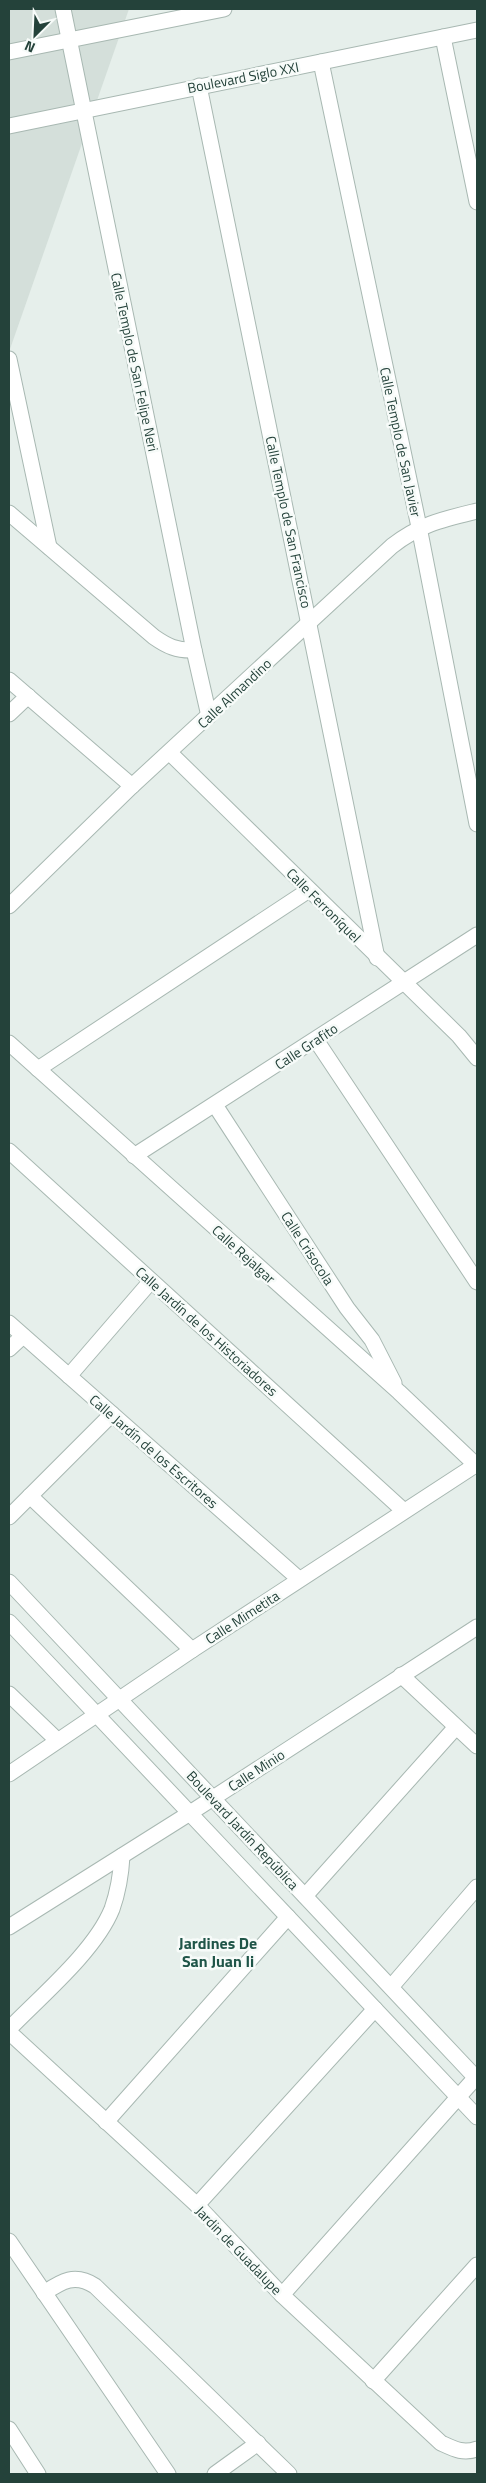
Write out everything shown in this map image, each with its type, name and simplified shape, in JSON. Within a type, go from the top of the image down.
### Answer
[{"type":"street","name":"Calle Templo de San Felipe Neri","points":[[63,9],[194,650],[210,716]]},
{"type":"street","points":[[9,52],[197,11],[224,9]]},
{"type":"street","name":"Boulevard Siglo XXI","points":[[9,126],[477,30]]},
{"type":"street","points":[[443,38],[477,202]]},
{"type":"street","name":"Calle Templo de San Javier","points":[[321,62],[419,527],[477,824]]},
{"type":"street","name":"Calle Templo de San Francisco","points":[[199,86],[377,958]]},
{"type":"street","points":[[9,359],[48,547]]},
{"type":"street","name":"Calle Almandino","points":[[9,906],[132,786],[170,753],[392,546],[419,527],[437,520],[477,511]]},
{"type":"street","points":[[9,513],[154,637],[169,647],[183,651],[194,650]]},
{"type":"street","points":[[9,680],[132,786]]},
{"type":"street","points":[[9,714],[28,696]]},
{"type":"street","name":"Calle Ferroníquel","points":[[170,753],[402,984],[459,1036],[477,1058]]},
{"type":"street","points":[[38,1069],[309,890]]},
{"type":"street","name":"Calle Grafito","points":[[134,1156],[477,935]]},
{"type":"street","points":[[316,1040],[477,1282]]},
{"type":"street","name":"Calle Rejalgar","points":[[9,1043],[399,1392],[477,1465]]},
{"type":"street","name":"Calle Crisocola","points":[[215,1105],[347,1308],[372,1340],[399,1392]]},
{"type":"street","name":"Calle Jardín de los Historiadores","points":[[9,1151],[404,1511]]},
{"type":"street","points":[[69,1376],[151,1281]]},
{"type":"street","name":"Calle Jardín de los Escritores","points":[[9,1323],[300,1579]]},
{"type":"street","points":[[9,1349],[23,1336]]},
{"type":"street","points":[[9,1517],[112,1414]]},
{"type":"street","name":"Calle Mimetita","points":[[9,1774],[119,1698],[477,1465]]},
{"type":"street","points":[[30,1496],[192,1650]]},
{"type":"street","name":"Boulevard Jardín República","points":[[9,1582],[477,2077]]},
{"type":"street","name":"Boulevard Jardín República","points":[[9,1622],[477,2117]]},
{"type":"street","name":"Calle Minio","points":[[9,1927],[190,1813],[477,1627]]},
{"type":"street","points":[[401,1676],[477,1746]]},
{"type":"street","points":[[9,1694],[57,1740]]},
{"type":"street","points":[[305,1896],[456,1727]]},
{"type":"street","points":[[9,2030],[88,1948],[102,1929],[117,1894],[122,1856]]},
{"type":"street","points":[[391,1987],[477,1886]]},
{"type":"street","points":[[106,2122],[288,1917]]},
{"type":"street","points":[[197,2205],[375,2009]]},
{"type":"street","name":"Jardin de Guadalupe","points":[[9,2030],[197,2205],[282,2295],[441,2443],[458,2451],[469,2452],[477,2449]]},
{"type":"street","points":[[282,2295],[477,2077]]},
{"type":"street","points":[[9,2241],[168,2474]]},
{"type":"street","points":[[373,2381],[477,2265]]},
{"type":"street","points":[[44,2294],[62,2281],[73,2278],[86,2280],[95,2286],[290,2474]]},
{"type":"street","points":[[9,2429],[38,2474]]},
{"type":"street","points":[[215,2474],[258,2443]]},
{"type":"shaded area","points":[[9,9],[129,9],[9,352]]},
{"type":"district","name":"Jardines De San Juan Ii","points":[[218,1952]]}]
